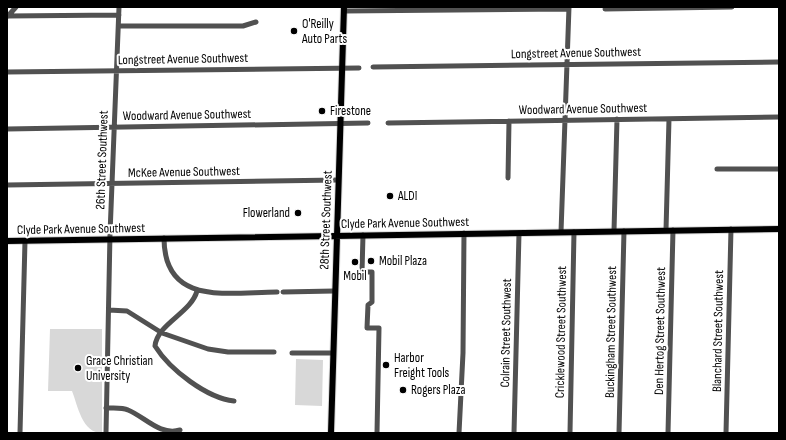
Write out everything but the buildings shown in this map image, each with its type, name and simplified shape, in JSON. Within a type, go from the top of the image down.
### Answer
[{"type":"main road","name":"28th Street Southwest","points":[[331,433],[334,291],[344,9]]},
{"type":"main road","name":"Clyde Park Avenue Southwest","points":[[7,241],[779,229]]},
{"type":"street","points":[[8,16],[16,7]]},
{"type":"street","name":"26th Street Southwest","points":[[106,433],[110,239],[119,7]]},
{"type":"street","points":[[605,9],[732,7]]},
{"type":"street","points":[[344,9],[569,8],[561,232]]},
{"type":"street","points":[[8,16],[119,15]]},
{"type":"street","points":[[119,26],[243,26],[256,22]]},
{"type":"street","name":"Longstreet Avenue Southwest","points":[[373,68],[779,62]]},
{"type":"street","name":"Longstreet Avenue Southwest","points":[[7,72],[117,72],[359,68]]},
{"type":"street","name":"Woodward Avenue Southwest","points":[[388,123],[779,118]]},
{"type":"street","points":[[614,231],[617,119]]},
{"type":"street","points":[[666,230],[669,119]]},
{"type":"street","points":[[508,178],[509,121]]},
{"type":"street","name":"Woodward Avenue Southwest","points":[[7,128],[368,123]]},
{"type":"street","points":[[717,169],[779,169]]},
{"type":"street","name":"McKee Avenue Southwest","points":[[7,185],[338,180]]},
{"type":"street","name":"Blanchard Street Southwest","points":[[726,433],[731,229]]},
{"type":"street","name":"Den Hertog Street Southwest","points":[[668,433],[673,230]]},
{"type":"street","name":"Buckingham Street Southwest","points":[[619,433],[624,231]]},
{"type":"street","name":"Cricklewood Street Southwest","points":[[570,433],[574,232]]},
{"type":"street","points":[[459,433],[463,353],[464,233]]},
{"type":"street","name":"Colrain Street Southwest","points":[[514,433],[519,233]]},
{"type":"street","points":[[363,235],[362,272],[372,272],[372,302],[368,305],[367,328],[379,328],[377,433]]},
{"type":"street","points":[[164,238],[164,255],[170,270],[182,282],[197,291],[334,291]]},
{"type":"street","points":[[20,433],[25,241]]},
{"type":"street","points":[[197,291],[192,303],[172,320],[162,333],[156,346],[173,367],[200,388],[224,400],[234,401]]},
{"type":"street","points":[[109,310],[127,311],[162,333],[208,349],[228,352],[274,352]]},
{"type":"street","points":[[292,353],[333,353]]},
{"type":"street","points":[[106,408],[123,408],[129,410],[152,425],[171,431],[180,430]]},
{"type":"shaded area","name":"Grace Christian University","points":[[50,329],[102,329],[102,433],[95,432],[85,424],[72,391],[48,391]]},
{"type":"shaded area","points":[[296,359],[323,360],[322,406],[295,405]]},
{"type":"place","name":"O'Reilly Auto Parts","points":[[294,31]]},
{"type":"place","name":"Firestone","points":[[322,111]]},
{"type":"place","name":"ALDI","points":[[390,196]]},
{"type":"place","name":"Flowerland","points":[[298,213]]},
{"type":"place","name":"Mobil Plaza","points":[[371,261]]},
{"type":"place","name":"Mobil","points":[[355,262]]},
{"type":"place","name":"Harbor Freight Tools","points":[[386,365]]},
{"type":"place","name":"Grace Christian University","points":[[78,368]]},
{"type":"place","name":"Rogers Plaza","points":[[403,390]]}]
